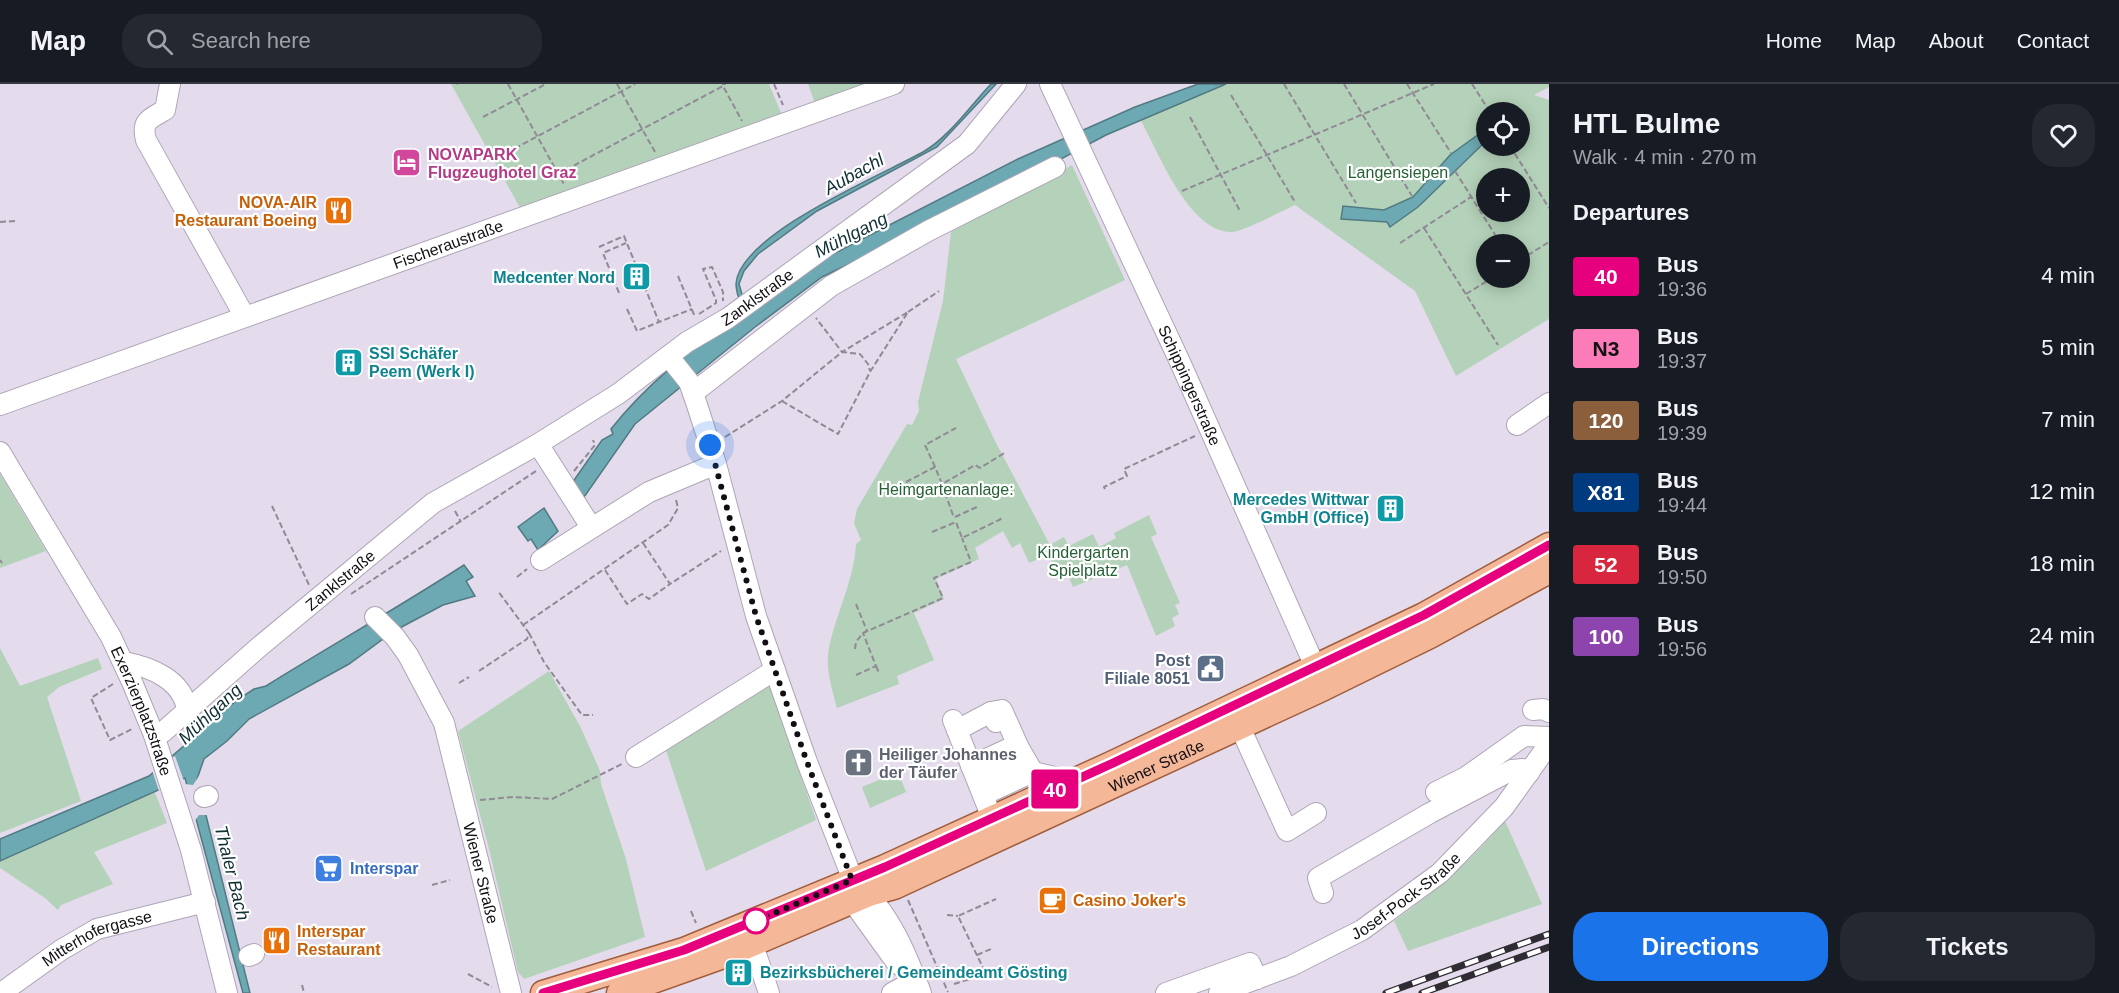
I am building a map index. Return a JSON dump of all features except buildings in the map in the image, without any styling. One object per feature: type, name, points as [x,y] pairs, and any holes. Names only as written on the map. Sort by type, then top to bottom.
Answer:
[{"type":"main road","name":"Wiener Straße","points":[[543,993],[684,950],[858,892],[894,887],[1240,728],[1424,615],[1549,545]]},
{"type":"main road","name":"Wiener Straße","points":[[619,993],[753,945],[858,892],[992,818],[1072,781],[1320,677],[1430,636],[1549,571]]},
{"type":"street","points":[[170,84],[165,110],[146,120],[143,127],[146,140],[245,317]]},
{"type":"street","name":"Fischeraustraße","points":[[0,405],[894,84]]},
{"type":"street","name":"Schippingerstraße","points":[[1050,84],[1071,131],[1072,158],[1180,362],[1320,677]]},
{"type":"street","name":"Zanklstraße","points":[[147,730],[164,732],[259,647],[433,503],[538,444],[671,360],[687,342],[729,318],[967,144],[1010,92]]},
{"type":"street","name":"Zanklstraße","points":[[691,387],[831,286],[928,231],[1072,158]]},
{"type":"street","points":[[671,360],[691,387],[716,464],[754,607],[807,762],[858,892],[911,963],[916,982],[892,993]]},
{"type":"street","points":[[1517,425],[1549,403]]},
{"type":"street","points":[[538,444],[591,527]]},
{"type":"street","name":"Exerzierplatzstraße","points":[[0,453],[5,472],[124,662],[147,730],[164,762],[171,786],[195,803],[205,902],[227,993]]},
{"type":"street","points":[[541,560],[649,492],[716,464]]},
{"type":"street","name":"Wiener Straße","points":[[375,617],[395,637],[444,723],[465,809],[503,991]]},
{"type":"street","points":[[124,662],[141,665],[177,685],[183,692],[187,710]]},
{"type":"street","points":[[643,757],[776,670]]},
{"type":"street","points":[[992,818],[955,725],[994,717],[1002,710],[1012,746],[1033,772]]},
{"type":"street","points":[[1240,728],[1287,831],[1317,813]]},
{"type":"street","points":[[1436,792],[1466,777],[1524,736],[1549,737]]},
{"type":"street","name":"Josef-Pock-Straße","points":[[1219,993],[1291,966],[1362,930],[1440,873],[1504,807],[1549,744]]},
{"type":"street","points":[[977,781],[1012,746]]},
{"type":"street","points":[[1323,893],[1318,878],[1430,813],[1512,770],[1523,769],[1529,773]]},
{"type":"street","points":[[977,781],[1033,772],[1072,781]]},
{"type":"street","name":"Mitterhofergasse","points":[[0,993],[61,950],[97,929],[205,902]]},
{"type":"street","points":[[753,945],[769,993]]},
{"type":"street","points":[[1166,993],[1250,963],[1257,979]]},
{"type":"path","points":[[508,84],[568,192]]},
{"type":"path","points":[[483,117],[546,84]]},
{"type":"path","points":[[617,84],[656,154]]},
{"type":"path","points":[[499,157],[635,84]]},
{"type":"path","points":[[774,84],[790,122]]},
{"type":"path","points":[[1284,84],[1356,202]]},
{"type":"path","points":[[1344,84],[1412,196]]},
{"type":"path","points":[[1407,84],[1451,153]]},
{"type":"path","points":[[1182,190],[1434,84]]},
{"type":"path","points":[[1472,84],[1484,102]]},
{"type":"path","points":[[558,174],[724,85],[743,123]]},
{"type":"path","points":[[1231,95],[1295,202]]},
{"type":"path","points":[[1190,117],[1240,211]]},
{"type":"path","points":[[1516,156],[1549,208]]},
{"type":"path","points":[[1455,171],[1495,234]]},
{"type":"path","points":[[1400,243],[1472,197]]},
{"type":"path","points":[[0,222],[15,220]]},
{"type":"path","points":[[1424,228],[1498,345]]},
{"type":"path","points":[[599,247],[624,236],[659,322]]},
{"type":"path","points":[[1530,254],[1549,242]]},
{"type":"path","points":[[619,293],[603,253],[626,243]]},
{"type":"path","points":[[678,276],[695,317],[716,303],[703,267],[712,267],[723,292],[723,304],[729,318]]},
{"type":"path","points":[[1466,294],[1476,288]]},
{"type":"path","points":[[710,445],[782,401],[842,352],[939,291]]},
{"type":"path","points":[[806,303],[842,352],[860,354],[868,364],[870,372]]},
{"type":"path","points":[[627,309],[637,331],[692,309]]},
{"type":"path","points":[[782,401],[838,434],[870,372],[908,312]]},
{"type":"path","points":[[855,649],[856,642],[865,632],[943,598],[934,578],[971,562],[925,445],[956,428]]},
{"type":"path","points":[[1105,489],[1104,487],[1127,476],[1124,469],[1198,435]]},
{"type":"path","name":"Zanklstraße","points":[[350,595],[559,475],[579,469],[595,445],[592,440]]},
{"type":"path","points":[[942,484],[975,465],[980,468],[1006,452]]},
{"type":"path","points":[[906,482],[935,467]]},
{"type":"path","points":[[523,625],[668,525],[678,508],[670,483]]},
{"type":"path","points":[[946,497],[970,485]]},
{"type":"path","points":[[272,506],[316,599]]},
{"type":"path","points":[[954,518],[979,506]]},
{"type":"path","points":[[962,538],[1004,518]]},
{"type":"path","points":[[932,532],[956,522]]},
{"type":"path","points":[[643,543],[670,584]]},
{"type":"path","points":[[604,569],[627,604],[642,594],[649,599],[724,549]]},
{"type":"path","points":[[498,591],[529,633],[544,662],[582,715],[593,715]]},
{"type":"path","points":[[856,604],[879,673]]},
{"type":"path","points":[[479,671],[527,639],[529,633]]},
{"type":"path","points":[[856,675],[876,666]]},
{"type":"path","points":[[459,683],[469,677]]},
{"type":"path","points":[[114,684],[91,698],[111,740],[147,730]]},
{"type":"path","points":[[465,809],[481,800],[496,797],[552,799],[643,757]]},
{"type":"path","points":[[432,885],[450,880]]},
{"type":"path","points":[[947,915],[958,916],[996,899]]},
{"type":"path","points":[[908,901],[948,992]]},
{"type":"path","points":[[691,911],[696,923]]},
{"type":"path","points":[[954,984],[986,974],[958,916]]},
{"type":"path","points":[[977,955],[991,950]]},
{"type":"path","points":[[468,974],[503,991]]},
{"type":"path","points":[[302,985],[304,993]]},
{"type":"green space","points":[[451,84],[769,84],[784,120],[523,213]]},
{"type":"green space","points":[[808,84],[879,84],[816,106]]},
{"type":"green space","name":"Langensiepen","points":[[1226,84],[1549,84],[1549,87],[1534,95],[1549,100],[1549,319],[1456,376],[1415,291],[1295,205],[1238,231],[1216,229],[1202,219],[1189,205],[1166,169],[1140,119]]},
{"type":"green space","points":[[1072,165],[1125,280],[956,359],[995,441],[1050,545],[1064,537],[1069,546],[1093,534],[1099,547],[1116,538],[1114,533],[1149,515],[1157,534],[1151,537],[1180,603],[1175,605],[1179,614],[1172,618],[1175,626],[1156,636],[1127,565],[1073,587],[1066,571],[1059,574],[1048,555],[1029,563],[1020,543],[1012,548],[1003,531],[975,548],[979,559],[936,579],[944,599],[914,613],[934,660],[897,676],[899,684],[837,708],[828,656],[832,635],[852,571],[856,544],[861,540],[854,523],[857,509],[907,424],[912,425],[919,411],[918,402],[943,301],[951,232]]},
{"type":"green space","points":[[0,474],[46,551],[0,568]]},
{"type":"green space","points":[[0,648],[20,686],[98,658],[102,669],[59,687],[47,697],[81,801],[0,833]]},
{"type":"green space","points":[[549,671],[581,728],[600,771],[601,784],[626,859],[645,937],[524,979],[518,972],[458,731]]},
{"type":"green space","points":[[768,679],[816,820],[706,871],[665,747]]},
{"type":"green space","points":[[898,772],[906,792],[870,808],[862,787]]},
{"type":"green space","points":[[154,790],[167,823],[94,852],[113,884],[61,905],[58,910],[45,898],[0,868],[0,861]]},
{"type":"green space","points":[[1505,821],[1542,904],[1408,951],[1394,921],[1453,874]]},
{"type":"water","name":"Mühlgang","points":[[991,84],[996,84],[937,147],[817,211],[758,254],[744,271],[739,284],[746,308],[833,254],[1018,159],[1135,107],[1198,84],[1226,84],[1106,135],[1001,191],[822,277],[755,327],[635,424],[575,510],[570,486],[602,440],[613,434],[611,429],[625,412],[673,366],[743,310],[736,284],[743,265],[761,245],[786,226],[847,190],[933,146]]},
{"type":"water","points":[[1476,136],[1476,151],[1418,207],[1390,227],[1387,222],[1341,219],[1343,206],[1384,210],[1413,197],[1450,155]]},
{"type":"water","points":[[544,508],[558,531],[538,550],[531,539],[528,541],[518,527]]},
{"type":"water","points":[[464,565],[473,577],[466,581],[475,596],[443,605],[394,631],[349,664],[249,719],[227,741],[204,759],[197,779],[250,993],[243,993],[185,778],[0,861],[0,839],[149,776],[237,700],[254,689],[266,686]]},
{"type":"pier","points":[[175,756],[185,784],[193,785],[199,776],[211,818],[207,815],[199,815],[194,822],[183,781],[159,791],[152,770]]},
{"type":"railway","points":[[1386,993],[1549,934]]},
{"type":"railway","points":[[1422,993],[1549,947]]},
{"type":"bus line","name":"40","points":[[543,993],[684,950],[885,867],[1111,764],[1424,615],[1549,545]]},
{"type":"place","name":"NOVAPARK Flugzeughotel Graz","points":[[407,163]]},
{"type":"place","name":"NOVA-AIR Restaurant Boeing","points":[[338,211]]},
{"type":"place","name":"Medcenter Nord","points":[[636,277]]},
{"type":"place","name":"SSI Schäfer Peem (Werk I)","points":[[348,362]]},
{"type":"place","name":"Mercedes Wittwar GmbH (Office)","points":[[1390,508]]},
{"type":"place","name":"Post Filiale 8051","points":[[1211,669]]},
{"type":"place","name":"Heiliger Johannes der Täufer","points":[[858,763]]},
{"type":"place","name":"Interspar","points":[[329,868]]},
{"type":"place","name":"Casino Joker's","points":[[1052,900]]},
{"type":"place","name":"Interspar Restaurant","points":[[276,940]]},
{"type":"place","name":"Bezirksbücherei / Gemeindeamt Gösting","points":[[739,972]]},
{"type":"route","points":[[710,445],[756,616],[807,762],[852,880],[756,921]]},
{"type":"water label","name":"Aubachl","points":[[854,174]]},
{"type":"water label","name":"Thaler Bach","points":[[232,873]]},
{"type":"park label","name":"Heimgartenanlage:","points":[[946,489]]},
{"type":"park label","name":"Kindergarten Spielplatz","points":[[1083,561]]}]
